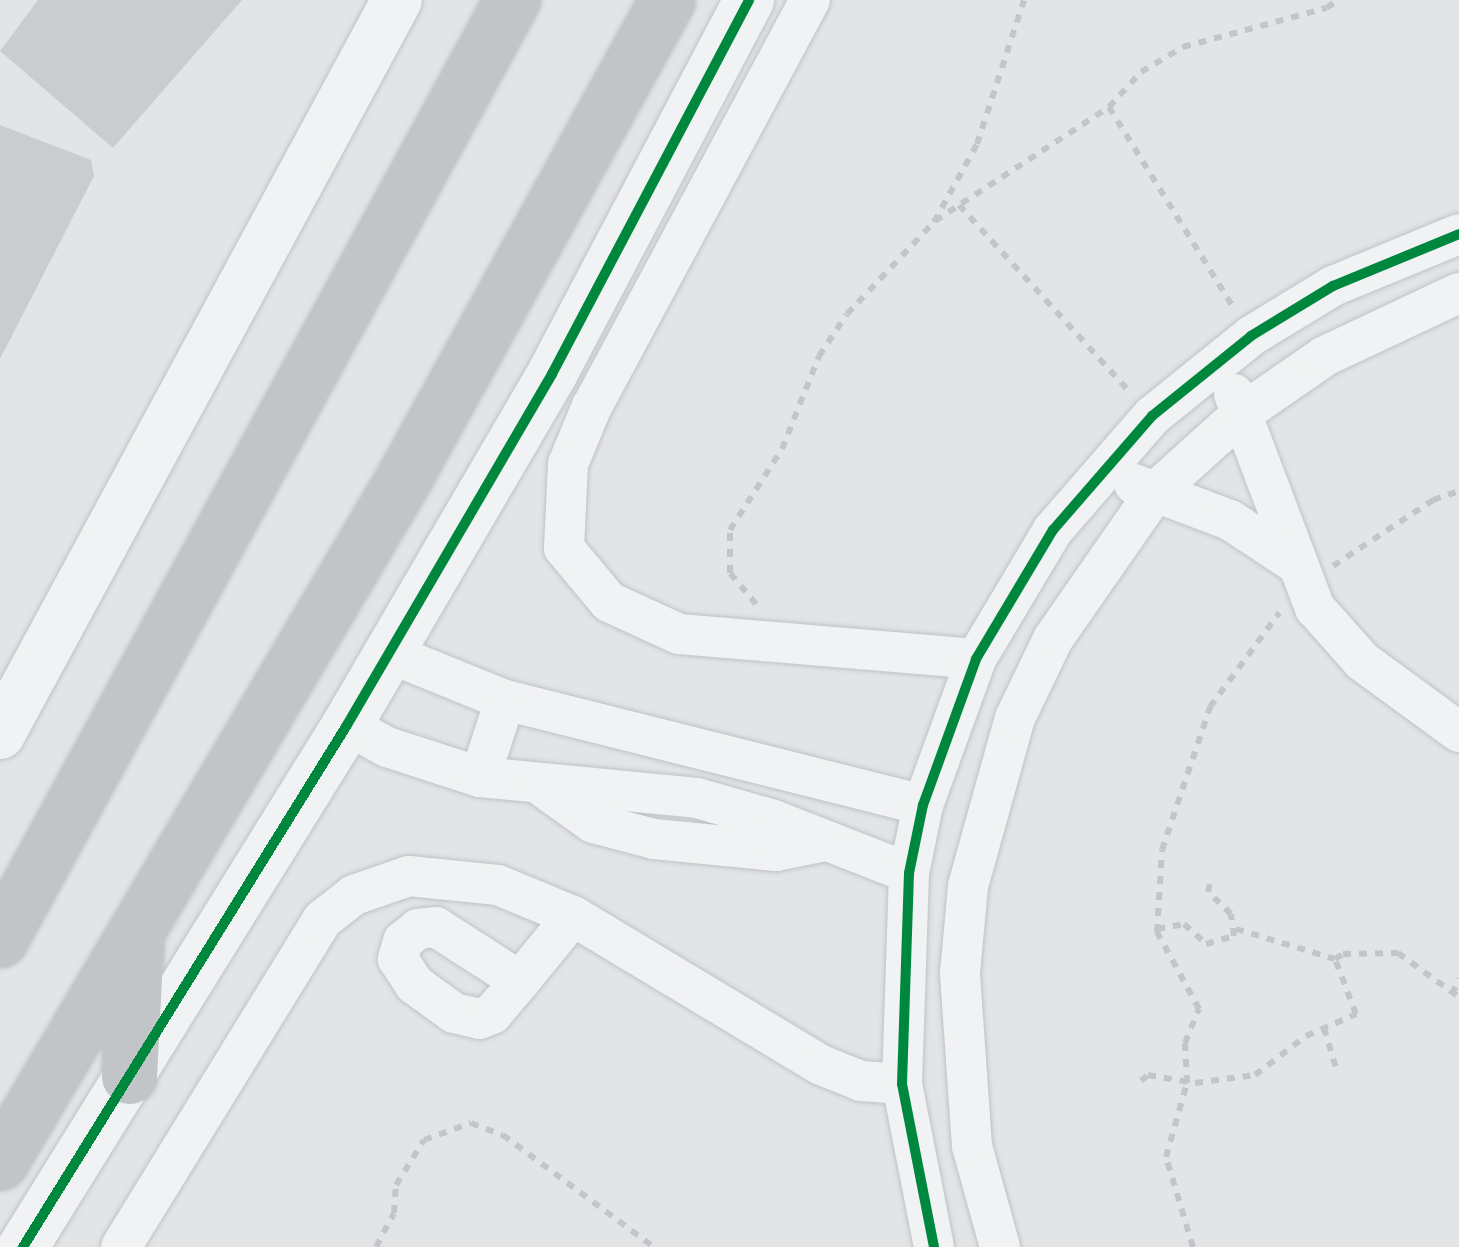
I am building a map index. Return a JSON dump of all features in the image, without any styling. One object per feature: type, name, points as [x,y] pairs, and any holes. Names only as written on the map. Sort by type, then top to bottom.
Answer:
[{"type":"main road","points":[[0,940],[512,0]]},
{"type":"main road","points":[[0,1162],[405,476],[667,0]]},
{"type":"main road","points":[[130,1076],[136,934]]},
{"type":"street","points":[[0,734],[397,0]]},
{"type":"street","points":[[23,1247],[347,725],[552,374],[749,0]]},
{"type":"street","points":[[810,0],[592,406],[568,464],[562,503],[564,548],[609,602],[678,634],[804,640],[976,659]]},
{"type":"street","points":[[934,1247],[902,1084],[909,873],[923,805],[976,659],[1053,530],[1100,471],[1152,416],[1217,360],[1333,286],[1459,234]]},
{"type":"street","points":[[1000,1247],[972,1146],[961,1060],[960,972],[968,886],[1015,718],[1053,640],[1156,492],[1244,412],[1325,356],[1459,294]]},
{"type":"street","points":[[1217,360],[1244,412],[1300,574],[1362,661],[1459,732]]},
{"type":"street","points":[[1100,471],[1230,520],[1300,574]]},
{"type":"street","points":[[389,653],[505,700],[923,805]]},
{"type":"street","points":[[480,777],[505,700]]},
{"type":"street","points":[[347,725],[387,747],[480,777],[540,785],[593,823],[654,839],[731,850],[821,842],[909,873]]},
{"type":"street","points":[[120,1247],[282,979],[322,920],[354,895],[408,876],[498,885],[573,916],[820,1065],[861,1081],[902,1084]]},
{"type":"street","points":[[520,981],[573,916]]},
{"type":"path","points":[[934,222],[977,144],[1024,0]]},
{"type":"path","points":[[804,640],[736,582],[726,554],[730,530],[782,449],[818,356],[871,286],[934,222],[1108,107],[1141,72],[1183,48],[1327,8],[1337,0]]},
{"type":"path","points":[[1108,107],[1251,336]]},
{"type":"path","points":[[958,206],[1152,416]]},
{"type":"path","points":[[1193,1247],[1166,1157],[1187,1083],[1185,1042],[1199,1009],[1157,929],[1162,850],[1182,776],[1210,708],[1300,574],[1433,500],[1459,491]]},
{"type":"path","points":[[1157,929],[1184,924],[1196,939],[1215,945],[1229,941],[1236,929],[1231,914],[1208,892],[1211,879]]},
{"type":"path","points":[[1236,929],[1336,959],[1362,950],[1398,954],[1456,996],[1459,978]]},
{"type":"path","points":[[1141,1081],[1148,1075],[1187,1083],[1255,1075],[1324,1028],[1356,1014],[1336,959]]},
{"type":"path","points":[[1324,1028],[1337,1071]]},
{"type":"path","points":[[376,1247],[394,1213],[396,1185],[424,1140],[454,1124],[472,1123],[503,1135],[654,1247]]},
{"type":"building","points":[[38,0],[242,0],[113,148],[0,51]]},
{"type":"building","points":[[0,125],[91,160],[94,176],[0,359]]},
{"type":"cycle path","points":[[23,1247],[347,725],[552,374],[749,0]]},
{"type":"cycle path","points":[[934,1247],[902,1084],[909,873],[923,805],[976,659],[1053,530],[1152,416],[1251,336],[1333,286],[1459,234]]}]
